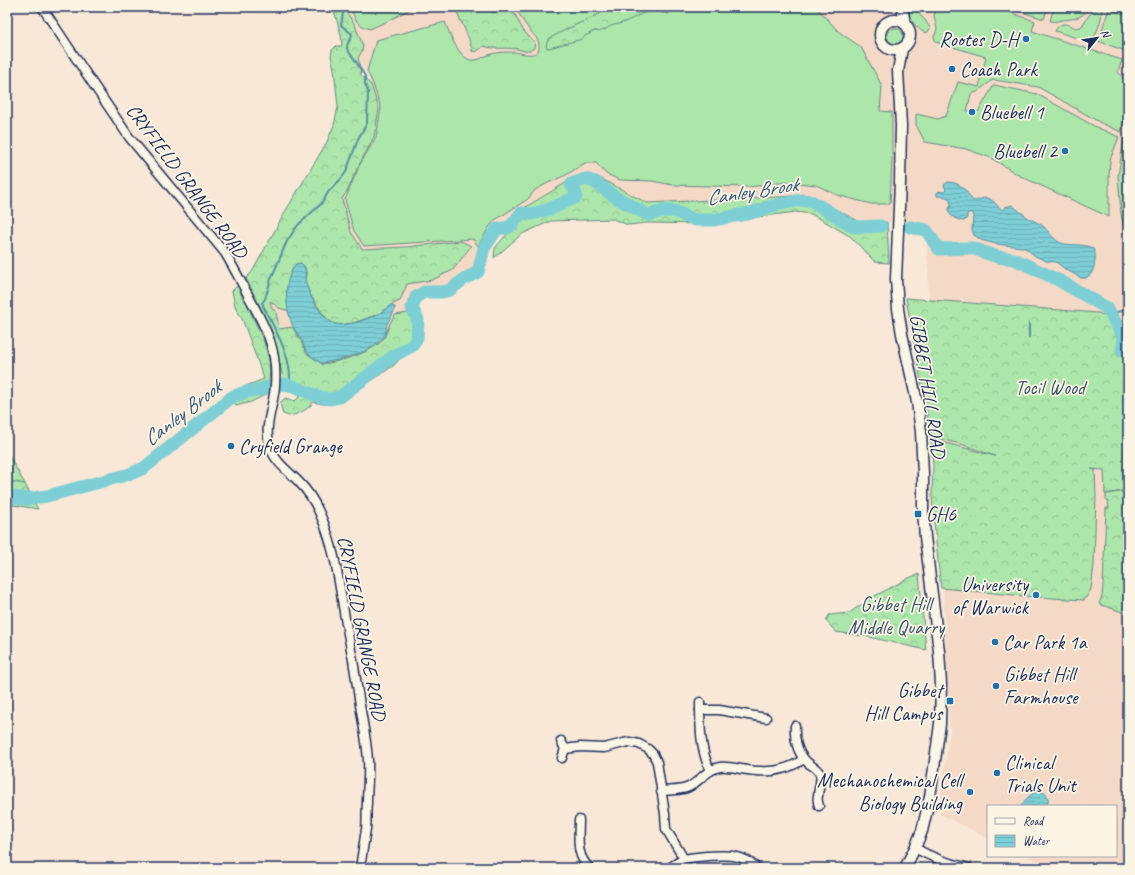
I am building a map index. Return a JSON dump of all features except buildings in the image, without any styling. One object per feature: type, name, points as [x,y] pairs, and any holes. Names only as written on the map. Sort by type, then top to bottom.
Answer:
[{"type":"street","name":"CRYFIELD GRANGE ROAD","points":[[42,7],[129,137],[229,260],[268,336],[275,358],[276,377],[275,393],[268,425],[269,444],[272,454],[279,464],[300,483],[310,495],[324,522],[336,566],[353,659],[368,759],[366,828],[360,868]]},
{"type":"street","points":[[889,21],[898,20],[905,24],[910,31],[908,43],[902,49],[889,49],[880,38],[882,27],[889,21],[897,7]]},
{"type":"street","points":[[902,7],[905,24]]},
{"type":"street","name":"GIBBET HILL ROAD","points":[[889,49],[898,71]]},
{"type":"street","name":"GIBBET HILL ROAD","points":[[902,49],[898,71],[901,125],[896,279],[898,309],[902,334],[917,402],[921,432],[925,537],[939,651],[941,684],[940,724],[930,797],[915,848],[905,868]]},
{"type":"street","points":[[710,770],[704,754],[700,727],[700,706],[766,718]]},
{"type":"street","points":[[795,726],[795,737],[800,753],[808,763],[816,768],[820,775],[821,780],[818,797],[819,806]]},
{"type":"street","points":[[561,741],[566,749]]},
{"type":"street","points":[[566,749],[580,747],[604,748],[624,742],[639,744],[648,750],[658,762],[666,829],[684,859]]},
{"type":"street","points":[[562,758],[566,749]]},
{"type":"street","points":[[661,791],[689,787],[710,770],[724,767],[757,772],[768,772],[792,766],[804,759]]},
{"type":"street","points":[[579,820],[580,854],[590,868]]},
{"type":"street","points":[[915,848],[946,862],[969,868]]},
{"type":"street","points":[[669,868],[684,859],[693,857],[729,855],[744,858],[757,868]]},
{"type":"shaded area","name":"University of Warwick","points":[[344,7],[1128,7],[1128,868],[1049,868],[1029,857],[1117,857],[1117,805],[987,805],[987,838],[940,814],[940,800],[950,732],[926,230],[912,222],[860,222],[809,195],[647,203],[598,177],[584,175],[567,182],[519,211],[509,222],[496,228],[482,247],[474,268],[463,277],[449,286],[424,289],[414,295],[409,308],[414,321],[412,338],[338,392],[291,347],[280,328],[272,309],[271,292],[372,102],[368,75],[356,56]]},
{"type":"green space","points":[[333,7],[346,7],[347,13],[355,25],[363,46],[358,58],[361,75],[371,85],[379,109],[374,137],[348,190],[342,199],[351,232],[362,249],[406,247],[461,241],[471,246],[453,270],[432,280],[407,284],[400,301],[391,305],[379,314],[353,323],[338,325],[330,322],[323,314],[311,296],[305,282],[305,267],[301,263],[296,264],[290,275],[287,287],[289,311],[279,308],[270,301],[272,309],[276,311],[279,329],[292,327],[300,339],[306,353],[322,364],[346,359],[372,348],[384,338],[395,315],[408,313],[414,321],[412,337],[408,342],[406,353],[393,366],[351,395],[334,404],[313,402],[303,411],[289,416],[283,414],[280,403],[285,398],[295,401],[299,397],[293,389],[283,389],[284,382],[273,334],[246,278],[252,272],[285,212],[326,144],[334,125],[338,107],[334,69],[331,56],[332,50],[336,46],[342,46],[341,35]]},
{"type":"green space","points":[[351,7],[414,7],[370,29],[359,24],[353,15]]},
{"type":"green space","points":[[457,7],[511,7],[523,30],[535,43],[534,48],[530,51],[524,51],[512,48],[491,48],[484,46],[476,52],[472,51],[468,37],[459,17]]},
{"type":"green space","points":[[515,7],[816,7],[839,32],[861,47],[882,86],[880,111],[892,112],[890,204],[871,204],[837,195],[816,185],[788,182],[748,187],[673,185],[652,181],[620,180],[606,174],[596,163],[585,163],[566,175],[535,190],[528,199],[495,220],[478,246],[473,239],[364,246],[354,231],[345,200],[359,166],[376,137],[381,108],[367,71],[376,40],[445,22],[456,46],[465,57],[470,60],[476,60],[500,52],[525,54],[536,53],[539,46],[538,41]]},
{"type":"green space","points":[[614,7],[671,7],[672,9],[669,14],[647,12],[602,31],[595,31],[582,39],[549,48],[546,47],[550,38]]},
{"type":"green space","points":[[908,7],[922,7],[919,12],[930,28],[928,32],[925,33],[915,25],[911,19]]},
{"type":"green space","points":[[937,7],[993,7],[1035,21],[1032,31],[1122,60],[1118,72],[1126,85],[1128,100],[1121,132],[1101,123],[1038,87],[994,80],[977,92],[971,94],[967,111],[978,112],[994,85],[1037,94],[1094,126],[1119,137],[1110,160],[1109,217],[1020,176],[991,158],[966,149],[925,142],[916,125],[916,114],[938,119],[946,116],[958,82],[979,87],[986,57],[936,42],[934,37],[937,29],[934,16]]},
{"type":"green space","points":[[1006,7],[1048,7],[1044,19]]},
{"type":"green space","points":[[1054,7],[1091,7],[1084,14],[1078,17],[1050,21]]},
{"type":"green space","points":[[1101,7],[1102,15],[1095,35],[1091,41],[1055,31],[1062,24],[1070,25],[1075,28],[1081,27],[1090,14]]},
{"type":"green space","points":[[1125,7],[1128,7],[1128,52],[1098,41],[1109,9],[1123,14]]},
{"type":"green space","points":[[895,28],[901,30],[903,36],[901,42],[895,44],[889,42],[887,36],[889,30]]},
{"type":"green space","points":[[1124,138],[1128,140],[1128,233],[1124,229],[1121,214],[1118,176]]},
{"type":"green space","points":[[584,175],[598,177],[647,203],[809,195],[860,222],[887,222],[889,263],[875,262],[851,237],[811,214],[796,212],[704,224],[647,223],[628,225],[613,219],[551,221],[522,234],[494,258],[495,248],[520,222],[519,211],[567,182]]},
{"type":"green space","points":[[238,285],[243,299],[247,304],[264,342],[269,359],[270,372],[267,394],[251,402],[236,406],[232,397],[238,389],[264,379],[243,321],[235,306],[232,291]]},
{"type":"green space","name":"Tocil Wood","points":[[906,298],[1098,313],[1123,321],[1128,325],[1128,490],[1105,494],[1104,470],[1091,469],[1095,470],[1096,496],[1094,566],[1091,589],[1084,600],[941,588],[932,496],[933,466],[931,439],[995,456],[961,444],[931,437]]},
{"type":"green space","points":[[7,452],[25,484],[7,481]]},
{"type":"green space","points":[[7,481],[25,484],[38,509],[7,504]]},
{"type":"green space","points":[[1128,491],[1128,614],[1099,604],[1103,586],[1106,508],[1109,508],[1106,500],[1106,494]]},
{"type":"green space","name":"Gibbet Hill Middle Quarry","points":[[919,574],[926,650],[869,637],[836,632],[826,621],[829,615],[849,613],[871,598]]},
{"type":"water","points":[[948,182],[960,186],[973,201],[986,198],[993,201],[1003,210],[1005,207],[1012,205],[1030,219],[1043,226],[1058,242],[1088,246],[1092,248],[1095,252],[1095,259],[1091,274],[1086,278],[1081,278],[1056,262],[1046,261],[1035,256],[1027,249],[1022,247],[996,244],[981,240],[974,235],[972,230],[973,216],[971,212],[967,214],[967,218],[964,221],[959,220],[949,213],[949,208],[951,206],[949,198],[937,196],[939,191],[944,192],[946,190],[944,185]]},
{"type":"water","points":[[301,263],[305,268],[305,280],[313,301],[331,322],[340,325],[351,323],[374,316],[391,305],[395,307],[387,324],[385,335],[379,342],[356,355],[328,362],[321,363],[308,353],[293,326],[288,309],[286,293],[292,271],[296,264]]},
{"type":"water","points":[[1041,791],[1045,794],[1048,797],[1047,805],[1022,805],[1025,800]]},
{"type":"waterway","points":[[285,384],[290,381],[288,360],[262,303],[265,299],[271,279],[287,241],[298,225],[321,204],[329,191],[346,172],[358,139],[367,123],[368,92],[365,84],[365,76],[347,49],[347,45],[352,34],[341,25],[343,13],[342,7]]},
{"type":"waterway","name":"Canley Brook","points":[[7,496],[27,499],[47,496],[130,474],[144,468],[232,397],[242,393],[285,384],[320,397],[330,399],[340,397],[395,355],[412,346],[417,338],[418,320],[412,308],[416,297],[424,292],[442,292],[450,290],[464,279],[478,272],[484,248],[497,229],[510,227],[521,213],[532,214],[550,209],[576,197],[575,191],[571,184],[585,179],[595,182],[615,197],[648,215],[663,211],[674,211],[695,220],[713,220],[751,213],[772,206],[801,200],[813,202],[854,227],[881,226]]},
{"type":"waterway","name":"Canley Brook","points":[[910,227],[926,230],[939,249],[972,248],[998,257],[1014,259],[1060,281],[1107,308],[1124,338],[1122,351],[1128,351]]},
{"type":"waterway","points":[[1110,313],[1128,310]]},
{"type":"waterway","points":[[1029,322],[1029,337]]},
{"type":"place","name":"Rootes D-H","points":[[1026,39]]},
{"type":"place","name":"Coach Park","points":[[952,69]]},
{"type":"place","name":"Bluebell 1","points":[[972,112]]},
{"type":"place","name":"Bluebell 2","points":[[1065,151]]},
{"type":"place","name":"Cryfield Grange","points":[[231,446]]},
{"type":"place","name":"GH6","points":[[918,514]]},
{"type":"place","name":"University of Warwick","points":[[1036,595]]},
{"type":"place","name":"Car Park 1a","points":[[995,642]]},
{"type":"place","name":"Gibbet Hill Farmhouse","points":[[996,686]]},
{"type":"place","name":"Gibbet Hill Campus","points":[[950,701]]},
{"type":"place","name":"Clinical Trials Unit","points":[[997,773]]},
{"type":"place","name":"Mechanochemical Cell Biology Building","points":[[970,792]]}]
